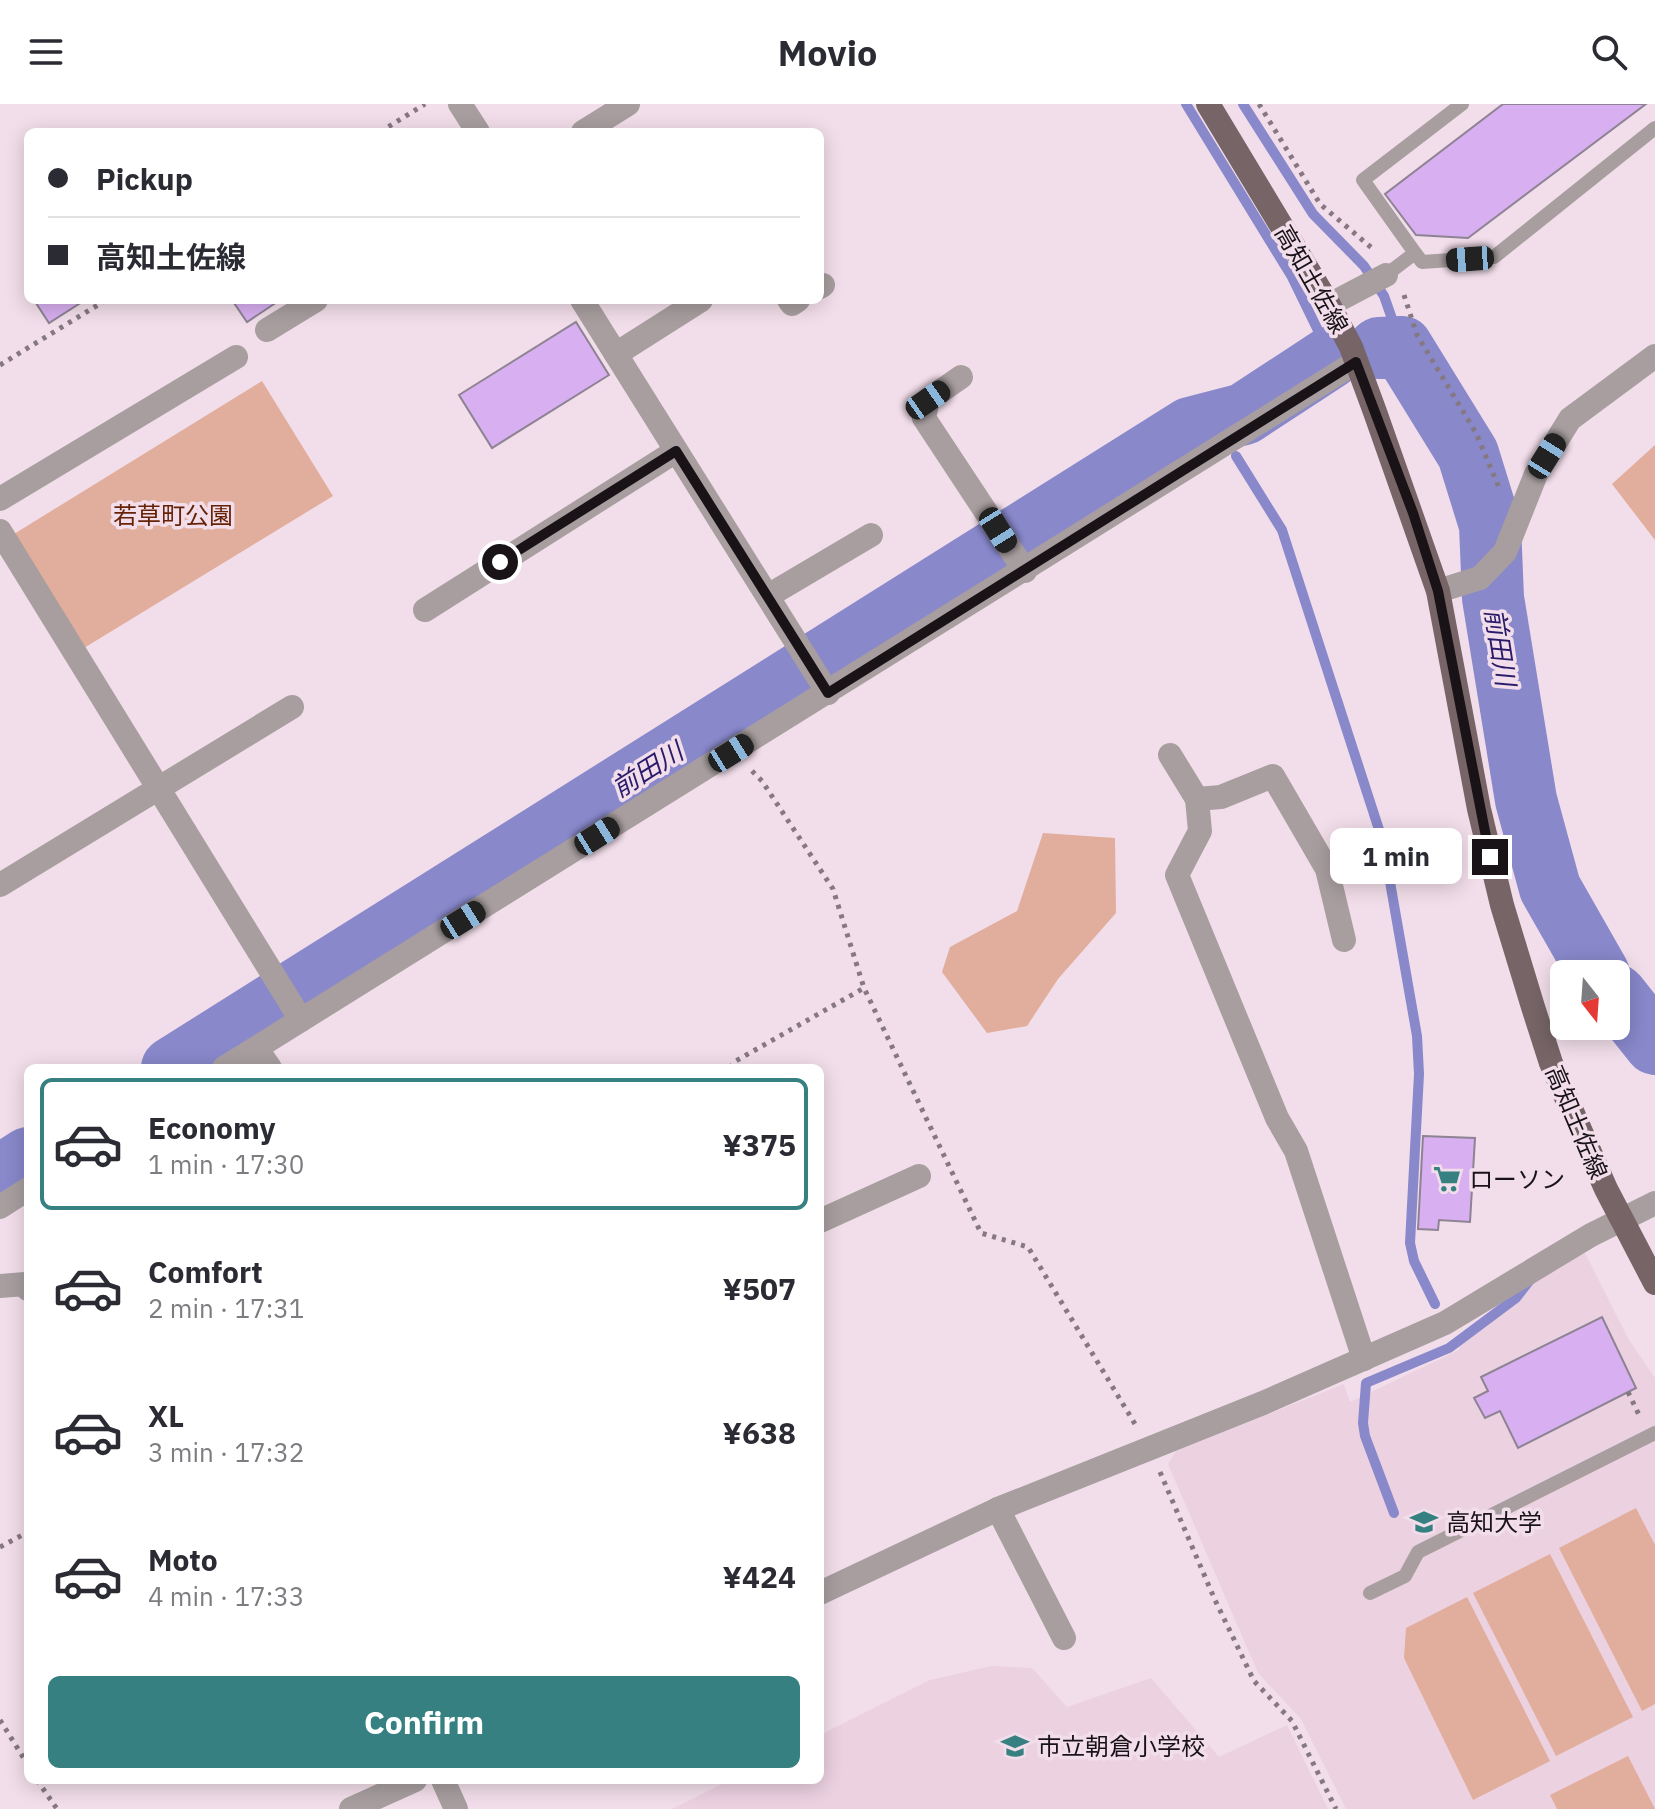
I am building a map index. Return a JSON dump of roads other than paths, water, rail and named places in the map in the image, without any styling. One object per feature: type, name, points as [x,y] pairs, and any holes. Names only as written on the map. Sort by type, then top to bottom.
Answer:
[{"type":"main road","name":"高知土佐線","points":[[1208,104],[1329,305],[1356,362],[1413,513],[1438,591],[1479,809],[1502,905],[1551,1063],[1621,1218],[1655,1283]]},
{"type":"street","points":[[460,104],[475,128]]},
{"type":"street","points":[[589,128],[628,104]]},
{"type":"street","points":[[1329,305],[1391,271]]},
{"type":"street","points":[[267,330],[309,304]]},
{"type":"street","points":[[585,304],[824,685]]},
{"type":"street","points":[[616,354],[695,304]]},
{"type":"street","points":[[1438,591],[1480,578],[1507,545],[1536,474],[1570,419],[1655,356]]},
{"type":"street","points":[[0,499],[236,357]]},
{"type":"street","points":[[240,1064],[263,1058],[297,1014],[731,753],[824,685],[1356,362]]},
{"type":"street","points":[[961,377],[928,400],[924,418],[1021,565]]},
{"type":"street","points":[[425,610],[676,451]]},
{"type":"street","points":[[0,531],[297,1014]]},
{"type":"street","points":[[768,596],[871,535]]},
{"type":"street","points":[[0,885],[292,707]]},
{"type":"street","points":[[1170,755],[1197,799],[1200,831],[1177,875],[1277,1118],[1296,1151],[1364,1359]]},
{"type":"street","points":[[1197,799],[1221,797],[1273,776],[1327,869],[1344,940]]},
{"type":"street","points":[[824,1219],[919,1176]]},
{"type":"street","points":[[0,1207],[24,1192]]},
{"type":"street","points":[[824,1591],[998,1509],[1151,1450],[1445,1323],[1621,1218],[1655,1203]]},
{"type":"street","points":[[0,1286],[24,1284]]},
{"type":"street","points":[[998,1509],[1064,1638]]},
{"type":"street","points":[[351,1809],[406,1784]]},
{"type":"street","points":[[445,1784],[456,1809]]},
{"type":"lane","points":[[1462,104],[1363,180],[1422,262],[1494,257],[1655,128]]},
{"type":"lane","points":[[1391,271],[1415,253]]},
{"type":"lane","points":[[1370,1593],[1405,1576],[1418,1552],[1655,1433]]},
{"type":"waterway","points":[[1186,104],[1292,277],[1331,357]]},
{"type":"waterway","points":[[1243,104],[1313,214],[1364,266],[1384,296],[1402,347]]},
{"type":"waterway","name":"前田川","points":[[1379,348],[1402,347],[1468,454],[1490,525],[1493,598],[1526,800],[1550,888],[1591,960]]},
{"type":"waterway","name":"前田川","points":[[178,1064],[1190,428],[1244,414],[1331,357]]},
{"type":"waterway","points":[[1236,456],[1282,530],[1383,842],[1417,1036],[1419,1074],[1410,1243],[1414,1261],[1435,1304]]},
{"type":"waterway","name":"前田川","points":[[1630,1013],[1655,1044]]},
{"type":"waterway","name":"前田川","points":[[0,1176],[24,1161]]},
{"type":"waterway","points":[[1394,1513],[1365,1436],[1366,1383],[1449,1348],[1516,1298],[1530,1280]]},
{"type":"place","name":"ローソン","points":[[1447,1179]]},
{"type":"place","name":"高知大学","points":[[1424,1522]]},
{"type":"place","name":"市立朝倉小学校","points":[[1015,1746]]},
{"type":"park label","name":"若草町公園","points":[[173,515]]}]
